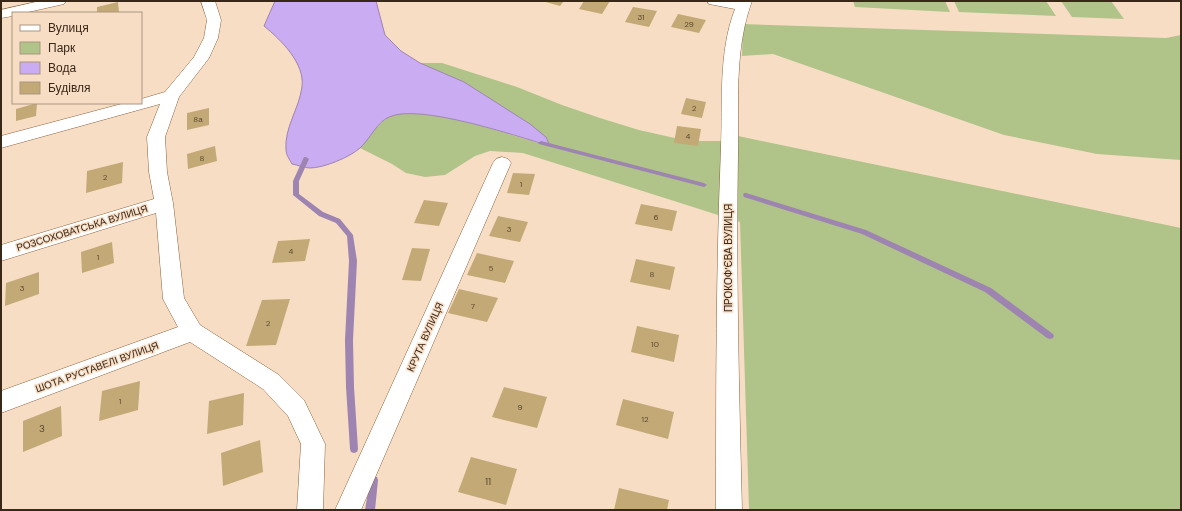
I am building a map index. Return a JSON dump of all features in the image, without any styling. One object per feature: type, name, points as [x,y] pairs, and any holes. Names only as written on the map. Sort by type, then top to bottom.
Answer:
[{"type":"street","points":[[1,14],[59,1]]},
{"type":"street","points":[[208,1],[214,20],[212,38],[201,58],[171,96],[156,137],[158,172],[164,203],[174,299],[192,332],[271,382],[296,408],[313,444],[310,510]]},
{"type":"street","points":[[714,1],[744,4]]},
{"type":"street","name":"ПРОКОФ’ЄВА ВУЛИЦЯ","points":[[729,510],[727,243],[729,150],[734,39],[744,4]]},
{"type":"street","points":[[142,104],[171,96]]},
{"type":"street","points":[[1,142],[141,104]]},
{"type":"street","name":"КРУТА ВУЛИЦЯ","points":[[348,510],[502,163]]},
{"type":"street","name":"РОЗСОХОВАТСЬКА ВУЛИЦЯ","points":[[1,253],[164,203]]},
{"type":"street","name":"ШОТА РУСТАВЕЛІ ВУЛИЦЯ","points":[[1,402],[192,332]]},
{"type":"green space","points":[[853,1],[945,1],[950,12],[855,7]]},
{"type":"green space","points":[[954,1],[1046,1],[1056,16],[959,12]]},
{"type":"green space","points":[[1061,1],[1111,1],[1124,19],[1072,17]]},
{"type":"green space","points":[[743,24],[1166,38],[1181,35],[1181,160],[1097,154],[1004,135],[773,54],[742,56]]},
{"type":"green space","points":[[420,63],[442,63],[517,87],[600,118],[639,130],[688,141],[721,141],[738,136],[1181,228],[1181,510],[749,510],[740,222],[523,153],[490,151],[475,156],[445,175],[425,177],[406,173],[392,164],[360,148],[373,131],[385,119],[403,114],[421,114],[468,122],[549,146],[530,124],[464,82]]},
{"type":"water","points":[[275,1],[376,1],[385,35],[401,51],[420,63],[464,82],[530,124],[546,137],[550,146],[468,122],[422,114],[403,114],[385,119],[360,148],[343,158],[316,168],[308,168],[292,164],[287,154],[286,142],[289,126],[298,103],[302,87],[302,78],[296,61],[278,38],[264,26]]},
{"type":"building","points":[[542,1],[564,1],[560,6]]},
{"type":"building","points":[[584,1],[610,1],[602,14],[579,9]]},
{"type":"building","points":[[118,2],[119,12],[97,12],[97,7]]},
{"type":"building","points":[[633,7],[657,11],[649,27],[625,22]]},
{"type":"building","points":[[678,14],[706,20],[699,33],[671,27]]},
{"type":"building","points":[[686,98],[706,102],[702,118],[681,114]]},
{"type":"building","points":[[37,104],[36,116],[16,121],[16,109]]},
{"type":"building","points":[[209,108],[209,125],[187,130],[187,113]]},
{"type":"building","points":[[677,126],[701,129],[698,146],[674,143]]},
{"type":"building","points":[[215,146],[217,161],[188,169],[187,154]]},
{"type":"building","points":[[123,162],[122,183],[86,193],[87,171]]},
{"type":"building","points":[[513,173],[535,174],[529,195],[507,193]]},
{"type":"building","points":[[424,200],[448,203],[439,226],[414,223]]},
{"type":"building","points":[[641,204],[677,211],[672,231],[635,224]]},
{"type":"building","points":[[498,216],[528,222],[520,242],[489,236]]},
{"type":"building","points":[[310,239],[305,261],[272,263],[278,241]]},
{"type":"building","points":[[112,242],[114,263],[82,273],[81,252]]},
{"type":"building","points":[[412,248],[430,249],[421,281],[402,280]]},
{"type":"building","points":[[477,253],[514,261],[505,283],[467,275]]},
{"type":"building","points":[[636,259],[675,267],[670,290],[630,282]]},
{"type":"building","points":[[39,272],[39,294],[5,306],[6,283]]},
{"type":"building","points":[[459,289],[498,298],[487,322],[448,313]]},
{"type":"building","points":[[290,299],[276,345],[246,346],[262,300]]},
{"type":"building","points":[[637,326],[679,335],[674,362],[631,352]]},
{"type":"building","points":[[140,381],[138,410],[99,421],[102,391]]},
{"type":"building","points":[[504,387],[547,397],[537,428],[492,417]]},
{"type":"building","points":[[244,393],[243,425],[207,434],[209,401]]},
{"type":"building","points":[[623,399],[674,412],[668,439],[616,425]]},
{"type":"building","points":[[61,406],[62,436],[23,452],[23,421]]},
{"type":"building","points":[[260,440],[263,472],[223,486],[221,453]]},
{"type":"building","points":[[471,457],[517,469],[506,505],[458,492]]},
{"type":"building","points":[[619,488],[669,500],[667,510],[614,510]]},
{"type":"waterway","points":[[541,143],[704,185]]},
{"type":"waterway","points":[[306,159],[296,181],[296,195],[321,214],[338,221],[350,235],[353,261],[349,340],[354,449]]},
{"type":"waterway","points":[[746,195],[864,232],[988,290],[1050,336]]},
{"type":"waterway","points":[[370,510],[374,480]]}]
